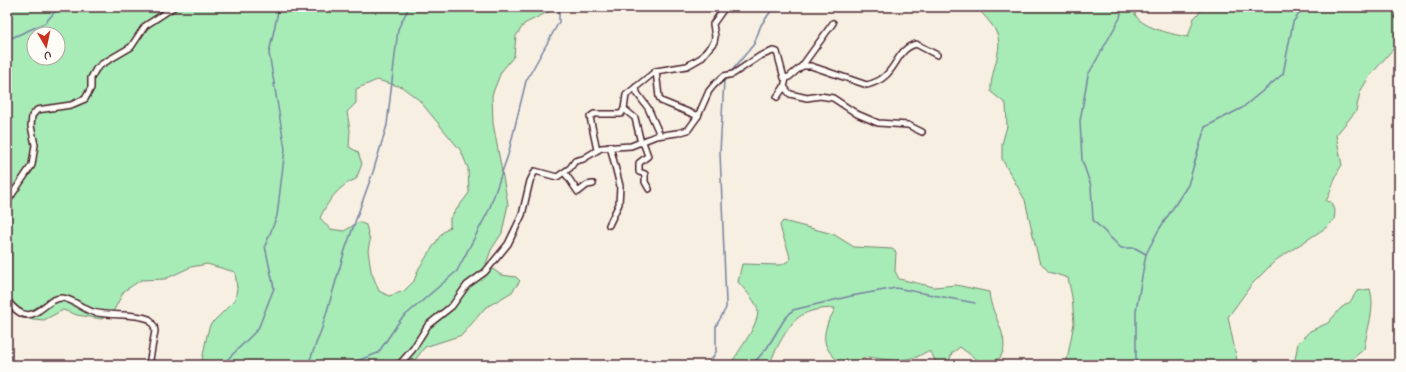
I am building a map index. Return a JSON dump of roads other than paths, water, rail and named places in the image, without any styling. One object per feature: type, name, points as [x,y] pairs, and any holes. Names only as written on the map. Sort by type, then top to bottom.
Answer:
[{"type":"street","points":[[7,202],[32,165],[35,145],[31,126],[32,116],[38,110],[71,105],[85,99],[90,88],[91,78],[96,69],[131,47],[145,26],[174,7]]},
{"type":"street","points":[[597,150],[590,117],[594,114],[621,114],[624,109],[626,95],[656,71],[687,66],[701,58],[714,42],[715,37],[713,24],[725,7]]},
{"type":"street","points":[[777,97],[784,87],[786,79],[802,66],[833,23]]},
{"type":"street","points":[[802,66],[811,66],[867,85],[886,76],[903,52],[910,46],[916,44],[937,55]]},
{"type":"street","points":[[399,365],[413,349],[428,326],[452,306],[467,285],[485,272],[508,244],[522,215],[534,172],[555,177],[564,174],[575,161],[583,159],[597,150],[610,146],[631,146],[660,135],[688,130],[698,116],[709,91],[724,76],[733,74],[760,56],[773,50],[777,52],[783,76],[786,79]]},
{"type":"street","points":[[656,71],[659,97],[661,101],[698,116]]},
{"type":"street","points":[[784,87],[790,94],[807,98],[820,96],[833,98],[857,114],[878,122],[908,125],[922,132]]},
{"type":"street","points":[[636,88],[637,93],[648,108],[660,135]]},
{"type":"street","points":[[624,109],[635,118],[642,143],[648,156],[639,163],[639,172],[645,174],[645,182],[649,189]]},
{"type":"street","points":[[609,225],[619,204],[620,186],[610,146]]},
{"type":"street","points":[[564,174],[578,192],[587,185],[593,184]]},
{"type":"street","points":[[7,300],[17,311],[28,314],[44,309],[56,299],[60,298],[69,300],[94,312],[149,319],[152,322],[155,331],[149,365]]},
{"type":"waterway","points":[[7,40],[45,23],[59,7]]},
{"type":"waterway","points":[[222,365],[258,329],[274,288],[265,246],[277,216],[285,149],[269,53],[279,7]]},
{"type":"waterway","points":[[308,365],[322,328],[345,250],[373,172],[387,125],[398,29],[409,7]]},
{"type":"waterway","points":[[346,365],[378,353],[401,319],[457,271],[489,210],[508,155],[526,81],[559,22],[559,7]]},
{"type":"waterway","points":[[730,73],[754,44],[761,25],[774,7]]},
{"type":"waterway","points":[[1122,7],[1120,18],[1088,75],[1080,121],[1082,160],[1091,186],[1093,220],[1121,248],[1135,248],[1146,254]]},
{"type":"waterway","points":[[1136,365],[1136,311],[1146,254],[1158,231],[1188,185],[1205,127],[1242,108],[1283,74],[1293,22],[1304,7]]},
{"type":"waterway","points":[[708,365],[716,352],[716,326],[726,308],[720,152],[724,80],[726,78]]},
{"type":"waterway","points":[[752,365],[767,348],[784,320],[793,310],[851,296],[896,288],[975,303]]}]
